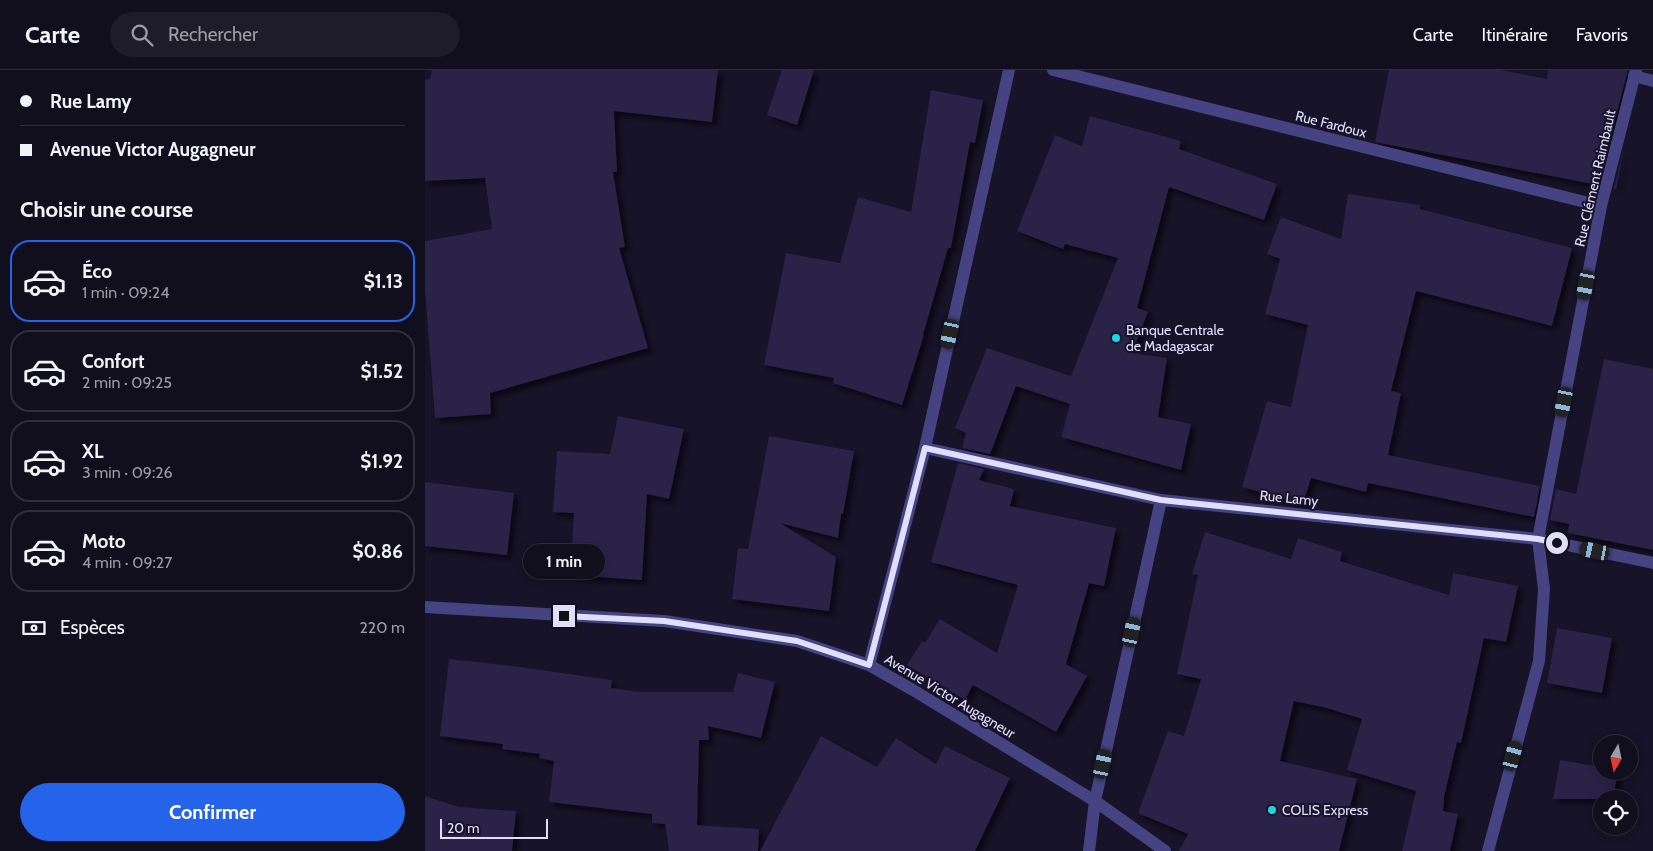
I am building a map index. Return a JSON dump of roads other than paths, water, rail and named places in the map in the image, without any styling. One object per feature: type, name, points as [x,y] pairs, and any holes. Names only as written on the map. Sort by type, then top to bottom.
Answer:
[{"type":"street","points":[[869,665],[925,448],[1009,70]]},
{"type":"street","name":"Rue Fardoux","points":[[1053,70],[1601,206]]},
{"type":"street","points":[[1635,73],[1653,81]]},
{"type":"street","name":"Rue Clément Raimbault","points":[[1488,851],[1539,661],[1543,589],[1538,539],[1601,206],[1635,73]]},
{"type":"street","name":"Rue Lamy","points":[[925,448],[1161,500],[1538,539],[1653,563]]},
{"type":"street","points":[[1089,851],[1095,801],[1161,500]]},
{"type":"street","name":"Avenue Victor Augagneur","points":[[425,607],[664,621],[797,641],[869,665],[913,690],[1095,801],[1165,851]]},
{"type":"place","name":"Banque Centrale de Madagascar","points":[[1116,338]]},
{"type":"place","name":"COLIS Express","points":[[1272,810]]}]
